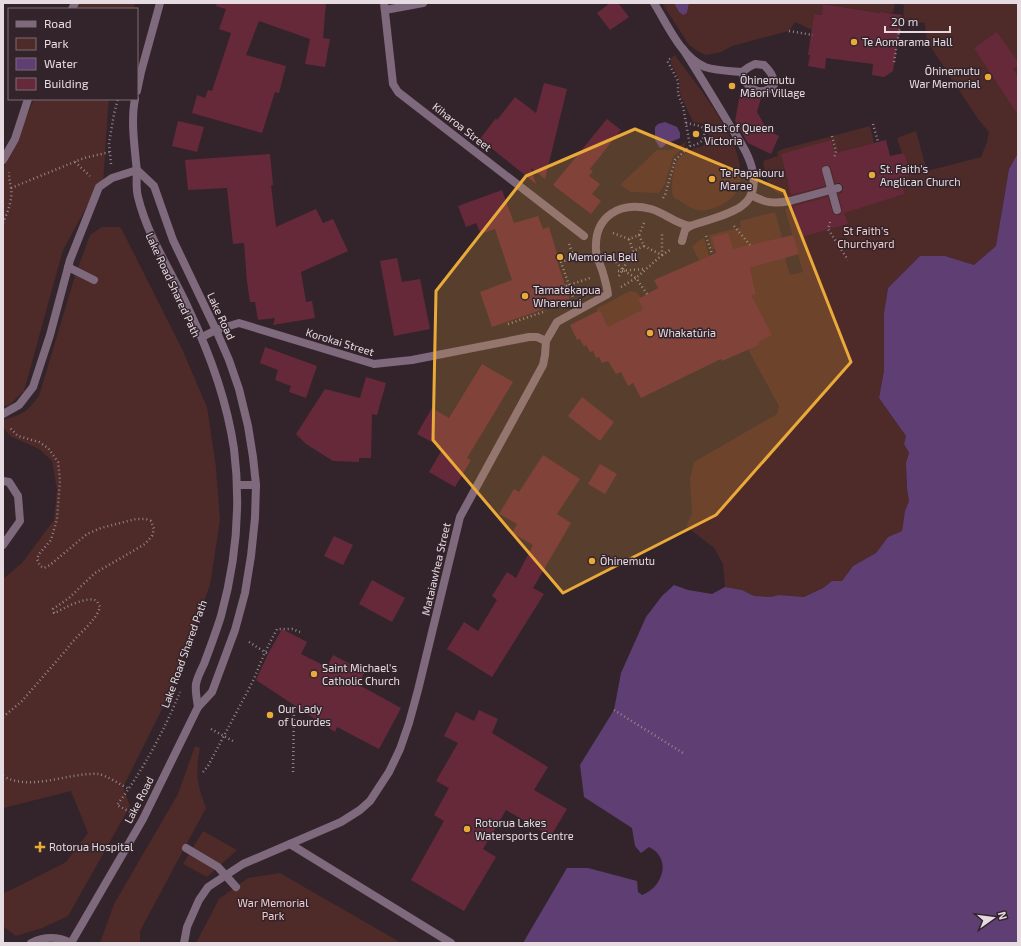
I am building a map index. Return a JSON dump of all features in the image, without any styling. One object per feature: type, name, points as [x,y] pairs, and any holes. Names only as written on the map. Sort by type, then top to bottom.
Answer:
[{"type":"street","points":[[138,86],[160,3]]},
{"type":"street","points":[[384,7],[423,3]]},
{"type":"street","points":[[654,3],[682,49],[706,84],[749,158],[754,180],[751,195],[744,205],[736,210],[690,226],[685,230],[682,242],[677,229],[669,218]]},
{"type":"street","name":"Kiharoa Street","points":[[384,7],[392,84],[398,92],[584,236]]},
{"type":"street","points":[[682,49],[690,57],[705,66],[722,70],[742,72]]},
{"type":"street","points":[[3,160],[15,138],[28,100]]},
{"type":"street","points":[[135,100],[134,146],[138,196],[149,230],[189,308],[202,337],[225,406],[234,448],[237,485],[237,522],[228,586],[218,624],[196,685],[198,707]]},
{"type":"street","points":[[3,414],[19,405],[33,387],[50,336],[68,267],[100,187],[112,178],[137,170]]},
{"type":"street","name":"Lake Road","points":[[71,943],[143,819],[198,707],[212,692],[235,630],[251,556],[255,518],[256,484],[248,426],[239,389],[229,360],[216,330],[172,240],[154,186],[137,170]]},
{"type":"street","points":[[826,170],[835,189],[837,210]]},
{"type":"street","points":[[751,195],[766,202],[777,204],[835,189]]},
{"type":"street","points":[[608,294],[597,255],[596,245],[597,234],[600,226],[615,211],[621,208],[638,207],[653,210],[681,224],[690,226]]},
{"type":"street","points":[[68,267],[94,280]]},
{"type":"street","name":"Mataiawhea Street","points":[[184,943],[187,927],[208,887],[243,864],[341,822],[360,810],[370,801],[392,766],[409,723],[460,516],[543,365],[546,341],[557,322],[608,294]]},
{"type":"street","name":"Korokai Street","points":[[202,337],[216,330],[239,322],[374,364],[412,360],[529,337],[537,337],[546,341]]},
{"type":"street","points":[[3,481],[9,482],[18,496],[20,521],[3,545]]},
{"type":"street","points":[[237,485],[256,484]]},
{"type":"street","points":[[290,844],[451,943]]},
{"type":"street","points":[[186,848],[218,867],[236,888]]},
{"type":"street","points":[[31,943],[40,938],[51,937],[71,943]]},
{"type":"path","points":[[894,62],[900,26]]},
{"type":"path","points":[[789,31],[813,34]]},
{"type":"path","points":[[897,45],[903,46]]},
{"type":"path","points":[[668,60],[678,81],[678,94],[683,106],[690,146]]},
{"type":"path","points":[[112,178],[109,142],[118,100]]},
{"type":"path","points":[[653,210],[665,195],[675,160],[690,146],[698,144],[702,141],[705,135],[704,129],[700,126],[686,123]]},
{"type":"path","points":[[873,124],[878,142]]},
{"type":"path","points":[[826,170],[832,167],[836,151],[832,136]]},
{"type":"path","points":[[11,188],[84,158],[110,152]]},
{"type":"path","points":[[75,162],[93,179]]},
{"type":"path","points":[[837,210],[830,219],[828,230],[848,260]]},
{"type":"path","points":[[732,220],[735,228],[750,245]]},
{"type":"path","points":[[657,228],[662,233],[662,255]]},
{"type":"path","points":[[704,230],[712,254]]},
{"type":"path","points":[[597,234],[609,232],[629,239],[639,235],[644,246],[662,255]]},
{"type":"path","points":[[629,239],[633,250]]},
{"type":"path","points":[[568,241],[574,258],[561,262],[567,286],[572,297]]},
{"type":"path","points":[[596,245],[608,254],[623,270],[636,278],[646,294]]},
{"type":"path","points":[[608,294],[633,250],[644,246]]},
{"type":"path","points":[[636,278],[662,255]]},
{"type":"path","points":[[623,270],[645,269]]},
{"type":"path","points":[[567,286],[591,278]]},
{"type":"path","points":[[531,316],[536,314]]},
{"type":"path","points":[[3,717],[22,700],[67,649],[72,641],[90,622],[100,607],[100,604],[91,599],[74,604],[55,613],[53,611],[54,609],[69,598],[95,574],[145,544],[152,536],[154,529],[151,521],[146,519],[136,519],[101,528],[87,534],[50,565],[44,568],[40,566],[37,559],[39,554],[51,540],[57,520],[60,480],[58,462],[48,448],[39,442],[18,436],[6,423]]},
{"type":"path","points":[[203,772],[208,766],[253,681],[277,629],[292,629],[300,632]]},
{"type":"path","points":[[249,642],[267,653]]},
{"type":"path","name":"Lake Road Shared Path","points":[[127,811],[117,805],[129,789],[145,762],[173,709],[181,688]]},
{"type":"path","points":[[293,772],[294,712],[296,707]]},
{"type":"path","points":[[614,710],[682,753]]},
{"type":"path","points":[[211,729],[233,741]]},
{"type":"path","points":[[3,776],[8,779],[31,782],[54,780],[84,774],[100,774],[129,789]]},
{"type":"highlighted area","points":[[635,129],[784,191],[851,362],[716,515],[563,593],[433,440],[436,291],[526,176]]},
{"type":"green space","points":[[79,3],[135,3],[133,8],[76,8]]},
{"type":"green space","points":[[662,3],[674,3],[679,12],[687,13],[689,3],[895,3],[893,13],[880,13],[824,4],[822,15],[814,14],[812,30],[795,22],[789,31],[732,46],[721,52],[706,55],[689,45]]},
{"type":"green space","name":"St Faith's Churchyard","points":[[897,3],[1018,3],[1018,153],[1009,169],[996,246],[974,265],[945,256],[920,256],[888,288],[884,313],[884,371],[879,398],[906,436],[904,444],[909,453],[906,463],[909,501],[905,511],[902,531],[888,537],[876,553],[853,566],[842,581],[832,581],[823,588],[804,597],[779,595],[771,597],[754,596],[742,590],[725,587],[723,564],[714,548],[686,526],[692,514],[690,478],[694,462],[777,414],[779,406],[692,247],[704,238],[709,256],[701,260],[720,264],[715,249],[712,249],[709,235],[741,227],[740,221],[775,212],[782,237],[779,238],[790,275],[803,272],[785,209],[791,207],[788,196],[776,192],[769,184],[763,161],[778,156],[777,152],[783,149],[870,126],[874,143],[843,151],[837,182],[842,199],[859,208],[905,194],[901,179],[910,175],[904,153],[902,153],[897,138],[916,131],[927,171],[981,157],[989,132],[978,119],[927,41],[925,23],[903,21],[904,5]],"holes":[[[754,244],[755,248],[778,260],[750,268],[756,293],[734,300],[747,246]]]},
{"type":"green space","points":[[675,55],[713,107],[737,152],[741,173],[737,191],[723,204],[708,210],[697,210],[673,197],[672,178],[674,168],[678,160],[693,149],[704,145],[709,136],[707,126],[693,122],[680,94],[679,79],[671,64],[671,58]]},
{"type":"green space","points":[[34,100],[109,100],[103,185],[87,206],[63,250],[24,391],[9,405],[3,407],[3,180],[4,167]]},
{"type":"green space","points":[[686,142],[685,146],[673,157],[665,184],[659,193],[631,192],[620,185],[657,150],[671,150]]},
{"type":"green space","points":[[102,227],[120,227],[122,230],[182,349],[207,407],[216,467],[220,520],[210,585],[173,687],[123,787],[130,806],[68,916],[42,928],[16,936],[3,926],[3,893],[66,862],[88,833],[71,791],[3,808],[3,579],[22,563],[54,520],[57,490],[52,461],[39,449],[10,436],[3,427],[3,420],[24,412],[39,396],[75,276],[90,235]]},
{"type":"green space","points":[[630,291],[636,292],[641,297],[639,298],[643,309],[608,327],[600,310],[597,311],[596,309]]},
{"type":"green space","points":[[195,746],[200,748],[197,772],[206,808],[140,931],[140,943],[100,943],[114,904],[178,794]]},
{"type":"green space","points":[[203,831],[237,850],[207,877],[183,864]]},
{"type":"green space","name":"War Memorial Park","points":[[280,873],[398,941],[397,943],[196,943],[219,899],[248,878]]},
{"type":"water","points":[[674,3],[689,3],[687,13],[683,15],[679,12]]},
{"type":"water","points":[[665,122],[677,127],[680,133],[680,138],[660,148],[655,140],[655,127],[658,124]]},
{"type":"water","points":[[1018,153],[1018,943],[523,943],[567,868],[588,868],[637,881],[638,892],[642,895],[655,886],[662,873],[663,866],[661,859],[656,852],[649,847],[641,853],[635,846],[632,828],[584,797],[580,765],[614,710],[621,673],[646,617],[662,596],[674,585],[688,590],[712,594],[725,587],[742,590],[754,596],[771,597],[779,595],[804,597],[823,588],[832,581],[842,581],[853,566],[876,553],[888,537],[902,531],[905,511],[909,501],[906,463],[909,453],[904,444],[906,436],[879,398],[884,371],[884,313],[888,288],[920,256],[945,256],[974,265],[996,246],[1009,169]]},
{"type":"building","points":[[217,3],[326,3],[323,38],[330,39],[325,67],[305,64],[310,39],[259,21],[246,55],[286,66],[279,93],[275,92],[262,133],[192,113],[197,95],[205,98],[208,90],[212,91],[231,33],[219,29],[226,9],[216,6]]},
{"type":"building","points":[[610,3],[618,3],[629,17],[610,30],[597,13]]},
{"type":"building","name":"Te Aomarama Hall","points":[[823,4],[902,15],[893,71],[884,77],[872,75],[873,64],[826,58],[825,69],[808,66],[810,55],[808,55],[814,14],[822,15]]},
{"type":"building","points":[[997,32],[1018,62],[1018,65],[1013,69],[1018,77],[1018,115],[974,48]]},
{"type":"building","points":[[544,83],[567,89],[545,179],[531,168],[536,184],[480,139],[515,97],[536,113]]},
{"type":"building","points":[[740,94],[761,98],[757,112],[767,130],[779,136],[771,154],[748,143],[735,121]]},
{"type":"building","points":[[607,119],[621,130],[590,169],[593,171],[589,176],[600,184],[592,194],[601,201],[591,214],[553,185]]},
{"type":"building","points":[[178,121],[204,127],[197,152],[172,146]]},
{"type":"building","points":[[831,140],[835,153],[886,140],[890,156],[904,153],[910,171],[910,175],[901,179],[905,194],[844,213],[848,224],[801,237],[793,206],[828,197],[833,214],[839,215],[841,214],[842,209],[838,194],[842,192],[843,187],[840,183],[835,183],[830,166],[825,165],[821,169],[825,186],[791,195],[781,154]]},
{"type":"building","points":[[270,154],[273,185],[271,185],[276,227],[316,209],[323,223],[333,219],[348,251],[301,272],[306,302],[312,301],[315,318],[273,325],[275,318],[258,320],[255,302],[250,302],[244,243],[233,244],[227,188],[188,190],[185,160]]},
{"type":"building","points":[[502,190],[514,223],[538,216],[543,229],[549,227],[559,260],[557,261],[570,300],[492,327],[480,292],[512,280],[495,229],[481,234],[476,223],[466,227],[458,206]]},
{"type":"building","name":"Whakatūria","points":[[728,233],[733,249],[793,235],[799,254],[750,268],[756,294],[751,295],[772,335],[758,342],[759,345],[722,361],[721,359],[641,398],[633,383],[628,386],[621,372],[616,374],[608,361],[602,363],[599,357],[596,358],[593,351],[590,352],[586,345],[584,347],[580,339],[577,340],[570,325],[600,310],[608,327],[643,309],[638,299],[658,288],[654,280],[716,253],[712,237]]},
{"type":"building","points":[[397,258],[402,282],[420,279],[430,329],[394,336],[380,261]]},
{"type":"building","points":[[265,347],[317,366],[306,398],[289,392],[291,386],[275,380],[278,370],[260,363]]},
{"type":"building","points":[[482,364],[513,382],[467,458],[471,460],[455,487],[429,472],[443,448],[417,434],[432,408],[449,418]]},
{"type":"building","points":[[366,377],[386,383],[377,415],[372,414],[371,458],[359,458],[359,462],[333,461],[306,444],[296,434],[325,389],[360,398]]},
{"type":"building","points":[[582,397],[614,422],[600,441],[568,416]]},
{"type":"building","points":[[543,455],[580,479],[557,514],[571,523],[533,588],[544,594],[492,677],[447,649],[464,622],[478,631],[497,600],[492,596],[507,572],[516,578],[533,545],[512,533],[517,524],[499,514],[514,489],[519,492]]},
{"type":"building","points":[[600,464],[617,474],[605,494],[588,484]]},
{"type":"building","points":[[334,536],[353,545],[343,565],[324,556]]},
{"type":"building","points":[[372,580],[405,598],[392,622],[359,604]]},
{"type":"building","points":[[282,629],[307,642],[301,654],[327,667],[333,655],[352,665],[364,673],[359,685],[401,708],[379,749],[337,727],[335,732],[256,680]]},
{"type":"building","name":"Rotorua Lakes Watersports Centre","points":[[479,710],[498,719],[492,733],[548,767],[534,790],[567,809],[551,836],[506,810],[483,849],[496,857],[464,911],[411,880],[444,821],[434,815],[449,788],[436,781],[458,743],[444,736],[456,712],[474,721]]},
{"type":"place","name":"Te Aomarama Hall","points":[[854,42]]},
{"type":"place","name":"Ōhinemutu War Memorial","points":[[988,77]]},
{"type":"place","name":"Ōhinemutu Māori Village","points":[[732,86]]},
{"type":"place","name":"Bust of Queen Victoria","points":[[696,134]]},
{"type":"place","name":"St. Faith's Anglican Church","points":[[872,175]]},
{"type":"place","name":"Te Papaiouru Marae","points":[[712,179]]},
{"type":"place","name":"Memorial Bell","points":[[560,257]]},
{"type":"place","name":"Tamatekapua Wharenui","points":[[525,296]]},
{"type":"place","name":"Whakatūria","points":[[650,333]]},
{"type":"place","name":"Ōhinemutu","points":[[592,561]]},
{"type":"place","name":"Saint Michael's Catholic Church","points":[[314,674]]},
{"type":"place","name":"Our Lady of Lourdes","points":[[270,715]]},
{"type":"place","name":"Rotorua Lakes Watersports Centre","points":[[467,829]]},
{"type":"place","name":"Rotorua Hospital","points":[[40,847]]}]
